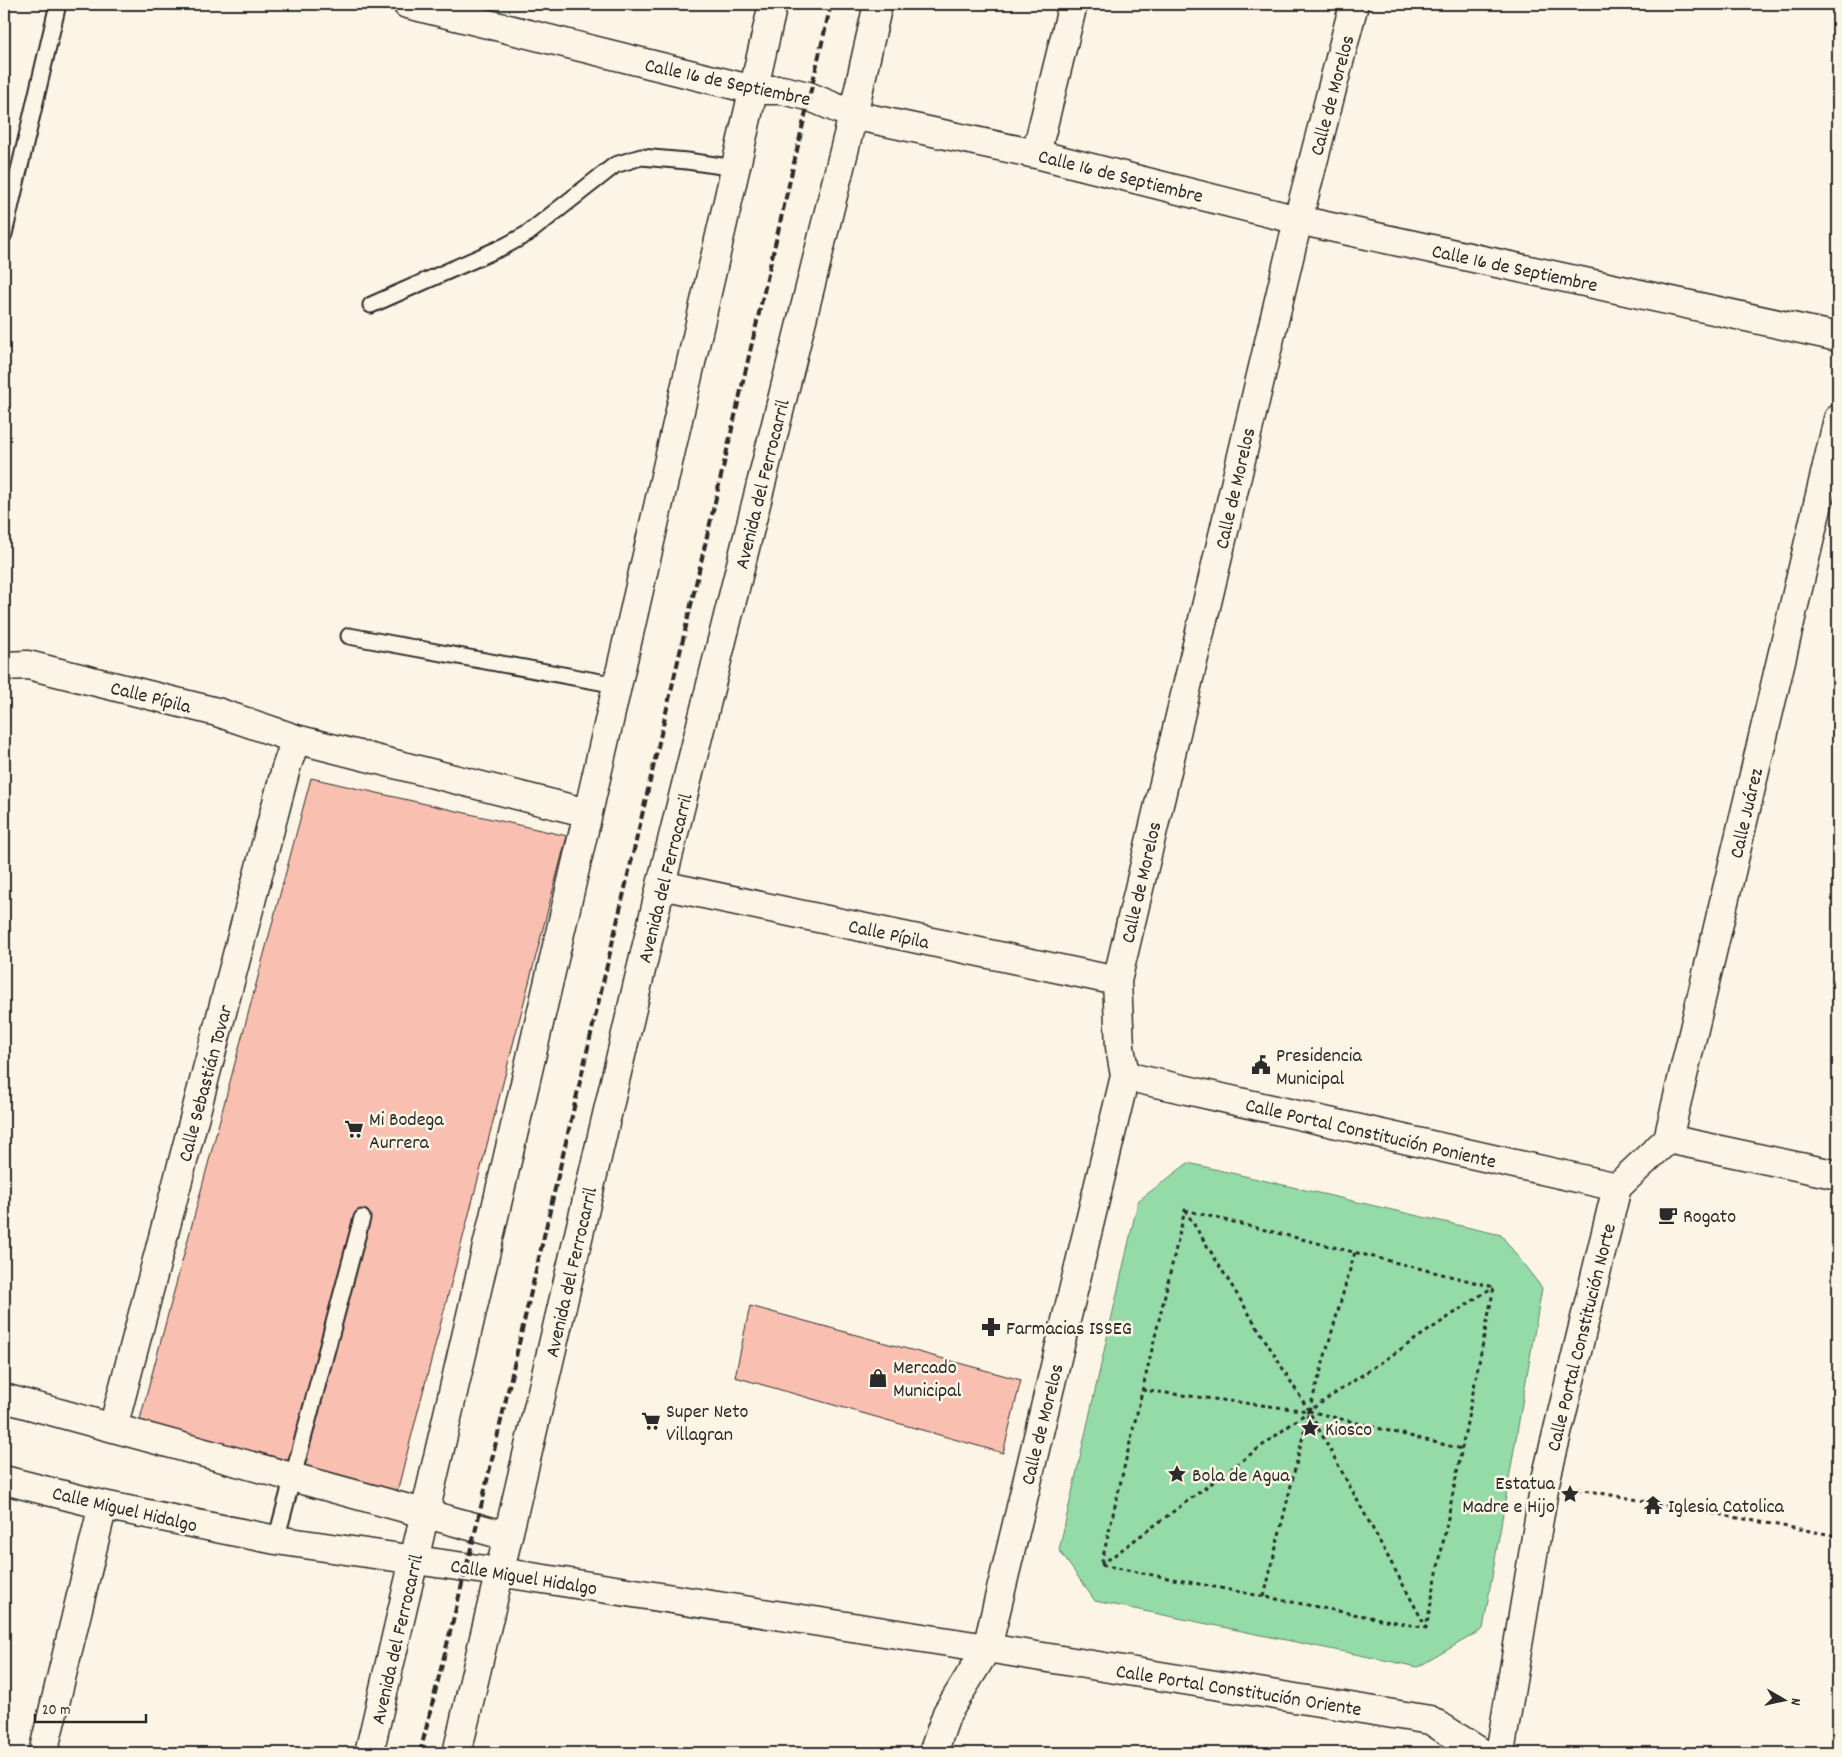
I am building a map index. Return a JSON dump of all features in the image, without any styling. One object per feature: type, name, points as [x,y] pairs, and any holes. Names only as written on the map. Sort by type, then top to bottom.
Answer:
[{"type":"street","name":"Calle 16 de Septiembre","points":[[406,4],[754,90],[782,90],[808,96],[853,115],[1036,154],[1298,220],[1838,337]]},
{"type":"street","name":"Avenida del Ferrocarril","points":[[369,1753],[588,813],[773,4]]},
{"type":"street","name":"Avenida del Ferrocarril","points":[[457,1753],[661,886],[853,115],[878,4]]},
{"type":"street","points":[[1036,154],[1073,4]]},
{"type":"street","name":"Calle de Morelos","points":[[933,1753],[947,1713],[987,1648],[1125,1076],[1118,1029],[1117,981],[1298,220],[1354,4]]},
{"type":"street","name":"Calle Juárez","points":[[1668,1139],[1838,419]]},
{"type":"street","name":"Calle Pípila","points":[[4,666],[28,665],[217,712],[296,738],[588,813]]},
{"type":"street","name":"Calle Sebastián Tovar","points":[[113,1428],[281,787],[296,738]]},
{"type":"street","name":"Calle Pípila","points":[[661,886],[1117,981]]},
{"type":"street","name":"Calle Portal Constitución Poniente","points":[[1125,1076],[1617,1187]]},
{"type":"street","points":[[1617,1187],[1668,1139],[1838,1175]]},
{"type":"street","name":"Calle Portal Constitución Norte","points":[[1500,1753],[1545,1483],[1617,1187]]},
{"type":"street","name":"Calle Miguel Hidalgo","points":[[4,1398],[292,1479],[507,1536]]},
{"type":"street","name":"Calle Miguel Hidalgo","points":[[4,1480],[103,1505],[276,1540],[500,1572],[987,1648]]},
{"type":"street","points":[[43,1753],[103,1505]]},
{"type":"street","name":"Calle Portal Constitución Oriente","points":[[987,1648],[1430,1720],[1482,1753]]},
{"type":"lane","points":[[4,234],[58,4]]},
{"type":"lane","points":[[371,305],[505,246],[527,234],[615,164],[641,158],[687,160],[736,168]]},
{"type":"lane","points":[[349,636],[617,686]]},
{"type":"lane","points":[[276,1540],[362,1218]]},
{"type":"path","points":[[1185,1210],[1494,1287]]},
{"type":"path","points":[[1101,1565],[1185,1210]]},
{"type":"path","points":[[1185,1210],[1309,1411],[1426,1628]]},
{"type":"path","points":[[1264,1596],[1309,1411],[1354,1252]]},
{"type":"path","points":[[1101,1565],[1309,1411],[1494,1287]]},
{"type":"path","points":[[1426,1628],[1494,1287]]},
{"type":"path","points":[[1142,1390],[1309,1411],[1462,1449]]},
{"type":"path","points":[[1545,1483],[1838,1536]]},
{"type":"path","points":[[1101,1565],[1426,1628]]},
{"type":"green space","points":[[1188,1163],[1501,1235],[1542,1288],[1483,1629],[1418,1667],[1095,1601],[1059,1550],[1138,1201]]},
{"type":"building","name":"Mi Bodega Aurrera","points":[[311,778],[567,836],[397,1492],[139,1423]]},
{"type":"building","name":"Mercado Municipal","points":[[750,1306],[1021,1380],[1003,1453],[735,1377]]},
{"type":"railway","points":[[420,1753],[476,1528],[831,4]]},
{"type":"place","name":"Presidencia Municipal","points":[[1261,1065]]},
{"type":"place","name":"Mi Bodega Aurrera","points":[[354,1129]]},
{"type":"place","name":"Rogato","points":[[1668,1215]]},
{"type":"place","name":"Farmacias ISSEG","points":[[991,1327]]},
{"type":"place","name":"Mercado Municipal","points":[[878,1378]]},
{"type":"place","name":"Super Neto Villagran","points":[[651,1421]]},
{"type":"place","name":"Kiosco","points":[[1310,1428]]},
{"type":"place","name":"Bola de Agua","points":[[1177,1474]]},
{"type":"place","name":"Estatua Madre e Hijo","points":[[1570,1494]]},
{"type":"place","name":"Iglesia Catolica","points":[[1653,1505]]}]
